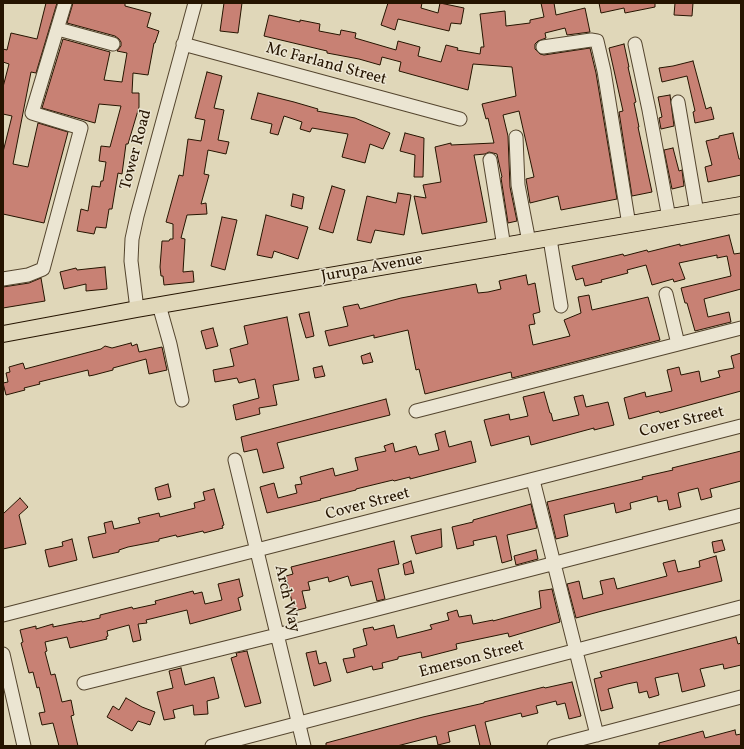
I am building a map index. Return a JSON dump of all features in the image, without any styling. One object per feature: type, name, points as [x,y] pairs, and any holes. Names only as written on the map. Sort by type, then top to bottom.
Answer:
[{"type":"main road","name":"Jurupa Avenue","points":[[3,334],[159,305],[741,206]]},
{"type":"street","points":[[3,279],[28,275],[43,269],[81,128],[32,113],[65,3]]},
{"type":"street","name":"Tower Road","points":[[137,309],[131,262],[132,239],[195,3]]},
{"type":"street","points":[[58,29],[113,44]]},
{"type":"street","points":[[543,47],[591,40],[597,42],[604,71],[629,225]]},
{"type":"street","name":"Mc Farland Street","points":[[183,44],[460,119]]},
{"type":"street","points":[[635,44],[670,218]]},
{"type":"street","points":[[678,102],[697,213]]},
{"type":"street","points":[[516,137],[518,185],[529,242]]},
{"type":"street","points":[[490,160],[504,246]]},
{"type":"street","points":[[550,239],[561,306]]},
{"type":"street","points":[[666,294],[678,344]]},
{"type":"street","points":[[159,305],[170,344],[182,400]]},
{"type":"street","points":[[416,410],[741,328]]},
{"type":"street","name":"Cover Street","points":[[3,615],[741,426]]},
{"type":"street","name":"Arch Way","points":[[235,460],[304,746]]},
{"type":"street","points":[[532,480],[576,651],[589,740]]},
{"type":"street","points":[[84,683],[277,635],[741,515]]},
{"type":"street","name":"Emerson Street","points":[[212,746],[741,607]]},
{"type":"street","points":[[3,654],[24,746]]},
{"type":"street","points":[[554,746],[589,740],[741,697]]},
{"type":"building","points":[[46,3],[57,3],[36,73],[31,72],[13,164],[28,167],[38,123],[68,132],[44,223],[3,214],[3,152],[12,116],[3,114],[3,87],[9,64],[3,62],[3,49],[7,50],[11,33],[37,39]]},
{"type":"building","points":[[73,3],[125,3],[125,6],[151,13],[147,27],[159,31],[154,43],[148,75],[133,73],[132,93],[139,93],[139,107],[128,144],[126,144],[122,174],[118,173],[112,209],[109,209],[106,228],[96,227],[94,234],[77,231],[81,209],[88,211],[92,186],[100,187],[101,181],[103,181],[106,162],[99,161],[101,146],[110,147],[121,106],[99,104],[95,123],[42,108],[63,39],[110,52],[104,80],[122,82],[127,53],[117,51],[121,46],[121,42],[115,36],[67,23]]},
{"type":"building","points":[[224,3],[242,3],[238,33],[220,31]]},
{"type":"building","points":[[388,3],[422,3],[421,8],[438,13],[440,3],[464,8],[461,24],[451,23],[449,31],[398,19],[395,30],[381,25]]},
{"type":"building","points":[[541,3],[554,3],[556,15],[585,8],[590,32],[567,35],[565,28],[545,33],[546,38],[535,44],[535,49],[540,54],[544,55],[590,48],[596,73],[617,199],[561,210],[558,196],[530,203],[526,179],[534,177],[519,111],[503,115],[508,136],[510,187],[517,221],[508,223],[502,177],[497,154],[489,152],[474,155],[487,222],[422,234],[414,196],[426,198],[423,185],[441,182],[435,147],[451,143],[451,145],[494,143],[488,118],[486,119],[482,104],[516,96],[512,67],[473,64],[468,90],[399,71],[401,62],[382,57],[380,65],[359,59],[327,53],[327,51],[264,36],[269,15],[300,22],[300,20],[320,24],[319,31],[340,35],[341,30],[356,33],[355,38],[396,50],[398,41],[420,47],[418,56],[441,62],[446,45],[458,48],[457,50],[480,54],[481,47],[484,47],[480,14],[505,11],[506,26],[530,23],[530,20],[544,17]]},
{"type":"building","points":[[599,3],[655,3],[655,7],[625,13],[624,8],[601,13]]},
{"type":"building","points":[[675,3],[693,3],[692,16],[674,15]]},
{"type":"building","points":[[624,44],[636,102],[634,103],[638,127],[652,192],[632,196],[619,112],[623,111],[609,48]]},
{"type":"building","points":[[693,61],[706,109],[711,107],[714,119],[695,123],[693,112],[695,111],[687,76],[662,82],[659,68]]},
{"type":"building","points":[[207,72],[222,76],[214,108],[224,110],[218,140],[229,142],[226,154],[208,150],[204,174],[209,175],[201,204],[206,203],[207,214],[187,215],[181,238],[185,239],[183,272],[193,271],[194,282],[164,285],[160,267],[162,241],[169,241],[170,239],[173,239],[173,224],[166,222],[179,175],[183,176],[188,139],[201,141],[205,120],[195,118]]},
{"type":"building","points":[[258,93],[318,109],[317,111],[355,118],[390,133],[383,149],[370,144],[365,163],[342,157],[348,134],[312,128],[310,132],[300,129],[302,122],[284,116],[278,135],[270,133],[272,124],[251,119]]},
{"type":"building","points":[[670,95],[674,126],[661,129],[659,118],[662,117],[658,97]]},
{"type":"building","points":[[405,133],[424,138],[423,177],[414,177],[415,155],[400,151]]},
{"type":"building","points":[[733,133],[739,159],[741,159],[741,175],[708,182],[705,167],[712,165],[706,141]]},
{"type":"building","points":[[673,148],[679,171],[682,170],[684,186],[672,189],[664,150]]},
{"type":"building","points":[[332,186],[345,190],[333,233],[319,229]]},
{"type":"building","points":[[398,193],[411,195],[404,235],[375,230],[371,243],[357,240],[367,196],[396,203]]},
{"type":"building","points":[[293,194],[304,197],[302,209],[291,206]]},
{"type":"building","points":[[266,215],[308,227],[298,259],[274,251],[272,258],[257,255]]},
{"type":"building","points":[[222,217],[237,220],[225,270],[211,266]]},
{"type":"building","points":[[729,235],[734,254],[741,253],[741,289],[704,299],[708,317],[729,312],[731,322],[695,331],[681,288],[731,276],[727,256],[717,258],[717,255],[679,263],[685,279],[674,282],[673,279],[652,285],[646,265],[627,270],[628,273],[601,280],[602,282],[585,286],[583,278],[576,280],[572,266],[623,254],[624,256],[647,250],[648,252],[680,244],[680,246]]},
{"type":"building","points":[[105,267],[107,289],[86,291],[86,284],[64,289],[60,272],[76,268],[77,270]]},
{"type":"building","points":[[526,275],[528,285],[535,283],[540,312],[533,314],[535,324],[529,325],[533,345],[570,336],[564,320],[581,313],[578,297],[589,295],[592,310],[648,297],[660,340],[512,378],[511,372],[425,394],[419,369],[416,370],[408,330],[374,338],[374,335],[329,346],[325,331],[348,326],[343,307],[358,304],[360,309],[401,298],[476,284],[478,293],[488,292],[501,289],[499,281]]},
{"type":"building","points":[[41,278],[45,301],[3,308],[3,287],[29,283]]},
{"type":"building","points":[[309,312],[314,336],[306,338],[299,314]]},
{"type":"building","points":[[287,317],[299,380],[273,385],[277,405],[259,408],[260,414],[236,420],[233,405],[259,398],[255,379],[239,383],[237,378],[215,382],[213,370],[234,366],[230,349],[248,344],[244,326]]},
{"type":"building","points":[[213,328],[218,346],[206,349],[201,331]]},
{"type":"building","points":[[131,343],[132,346],[137,344],[139,352],[162,347],[167,370],[149,374],[146,359],[94,375],[89,376],[88,370],[39,382],[40,384],[24,388],[25,390],[6,395],[3,383],[8,382],[6,373],[10,372],[9,367],[23,363],[25,369],[101,349],[105,346],[112,348]]},
{"type":"building","points":[[370,353],[373,362],[363,364],[361,356]]},
{"type":"building","points":[[741,353],[741,391],[660,413],[659,411],[629,419],[624,398],[645,392],[646,397],[672,391],[667,370],[679,367],[681,375],[699,371],[701,382],[720,377],[718,371],[734,368],[731,356]]},
{"type":"building","points":[[322,366],[325,376],[315,378],[313,368]]},
{"type":"building","points":[[544,392],[553,421],[579,415],[574,397],[583,395],[586,407],[608,402],[614,425],[594,430],[594,428],[531,445],[529,436],[491,446],[484,420],[509,414],[510,420],[528,416],[523,397]]},
{"type":"building","points":[[386,399],[390,415],[277,443],[284,468],[263,473],[257,449],[244,452],[241,437]]},
{"type":"building","points":[[445,431],[449,447],[471,441],[476,462],[410,479],[410,477],[393,480],[356,489],[320,499],[321,500],[267,513],[260,487],[274,483],[278,498],[297,493],[295,485],[302,484],[300,477],[333,468],[335,476],[358,470],[355,458],[386,451],[384,446],[393,443],[395,452],[416,446],[419,455],[439,450],[435,434]]},
{"type":"building","points":[[741,451],[741,481],[710,489],[712,497],[701,500],[698,488],[678,493],[681,507],[669,510],[667,500],[658,502],[657,496],[630,503],[631,509],[616,513],[614,503],[564,515],[568,536],[556,539],[547,502],[643,479],[642,477],[673,470],[672,468]]},
{"type":"building","points":[[168,484],[171,497],[158,500],[155,488]]},
{"type":"building","points":[[214,489],[224,525],[222,526],[223,528],[204,533],[203,531],[177,537],[176,535],[159,539],[159,541],[128,547],[119,550],[119,552],[93,558],[88,537],[106,533],[104,523],[112,521],[114,529],[140,523],[138,518],[159,513],[160,517],[195,508],[194,503],[205,500],[203,492]]},
{"type":"building","points":[[20,498],[28,507],[19,515],[26,544],[3,549],[3,514]]},
{"type":"building","points":[[531,504],[537,528],[507,535],[512,560],[502,563],[496,536],[473,541],[474,545],[457,549],[452,527]]},
{"type":"building","points":[[441,529],[442,547],[416,554],[411,536]]},
{"type":"building","points":[[72,539],[77,560],[49,567],[45,550],[63,546],[62,542]]},
{"type":"building","points":[[722,540],[725,550],[714,553],[712,542]]},
{"type":"building","points":[[394,541],[399,564],[378,569],[385,599],[377,601],[372,581],[351,586],[348,576],[329,582],[328,577],[308,582],[310,590],[302,591],[306,608],[294,611],[286,576],[293,574],[291,567]]},
{"type":"building","points":[[536,550],[538,559],[516,565],[514,556]]},
{"type":"building","points":[[716,556],[722,581],[576,618],[567,584],[579,581],[583,599],[603,594],[600,581],[614,578],[617,589],[667,576],[663,563],[675,560],[678,572],[700,567],[699,561]]},
{"type":"building","points":[[411,561],[414,573],[405,575],[403,564]]},
{"type":"building","points":[[239,579],[243,596],[238,598],[241,610],[190,624],[187,610],[146,620],[147,623],[138,624],[141,640],[133,642],[129,625],[107,631],[107,639],[70,648],[67,637],[45,642],[47,651],[45,652],[51,675],[55,674],[62,702],[71,700],[74,715],[71,716],[78,746],[59,746],[53,723],[42,725],[39,713],[45,712],[39,687],[37,688],[33,672],[29,673],[21,643],[23,642],[20,630],[36,626],[36,629],[53,624],[53,627],[100,618],[100,615],[132,607],[133,609],[156,604],[155,601],[193,591],[194,594],[202,592],[205,604],[222,600],[218,584]]},
{"type":"building","points":[[552,589],[560,622],[509,637],[508,633],[456,644],[457,649],[422,658],[421,652],[398,657],[398,659],[382,663],[383,668],[373,670],[372,666],[347,673],[343,659],[355,657],[353,649],[367,645],[363,629],[373,627],[374,630],[394,625],[397,638],[432,629],[430,625],[449,620],[447,613],[457,610],[459,617],[471,615],[473,624],[493,621],[541,608],[539,591]]},
{"type":"building","points":[[736,637],[738,644],[741,643],[741,665],[724,669],[723,664],[700,669],[705,686],[682,692],[678,673],[655,678],[659,695],[649,698],[647,691],[639,693],[637,682],[627,684],[608,689],[613,708],[601,711],[594,679],[602,677],[600,672]]},
{"type":"building","points":[[247,651],[261,703],[245,707],[231,658],[237,656],[236,653]]},
{"type":"building","points":[[316,651],[319,664],[326,662],[331,681],[314,686],[306,653]]},
{"type":"building","points":[[181,668],[185,685],[214,677],[219,698],[207,701],[208,714],[194,715],[193,705],[173,710],[175,718],[164,720],[157,692],[173,688],[169,671]]},
{"type":"building","points":[[572,682],[581,716],[569,719],[565,703],[557,705],[556,701],[536,706],[538,713],[522,717],[521,713],[485,722],[491,746],[480,746],[475,725],[448,732],[450,742],[438,745],[436,736],[397,746],[326,746],[326,743],[423,717],[544,687]]},
{"type":"building","points":[[126,698],[155,712],[150,725],[138,721],[132,731],[107,717],[113,706],[119,710]]},
{"type":"building","points":[[735,730],[736,735],[741,734],[741,746],[659,746],[659,743],[703,731],[705,738]]}]
